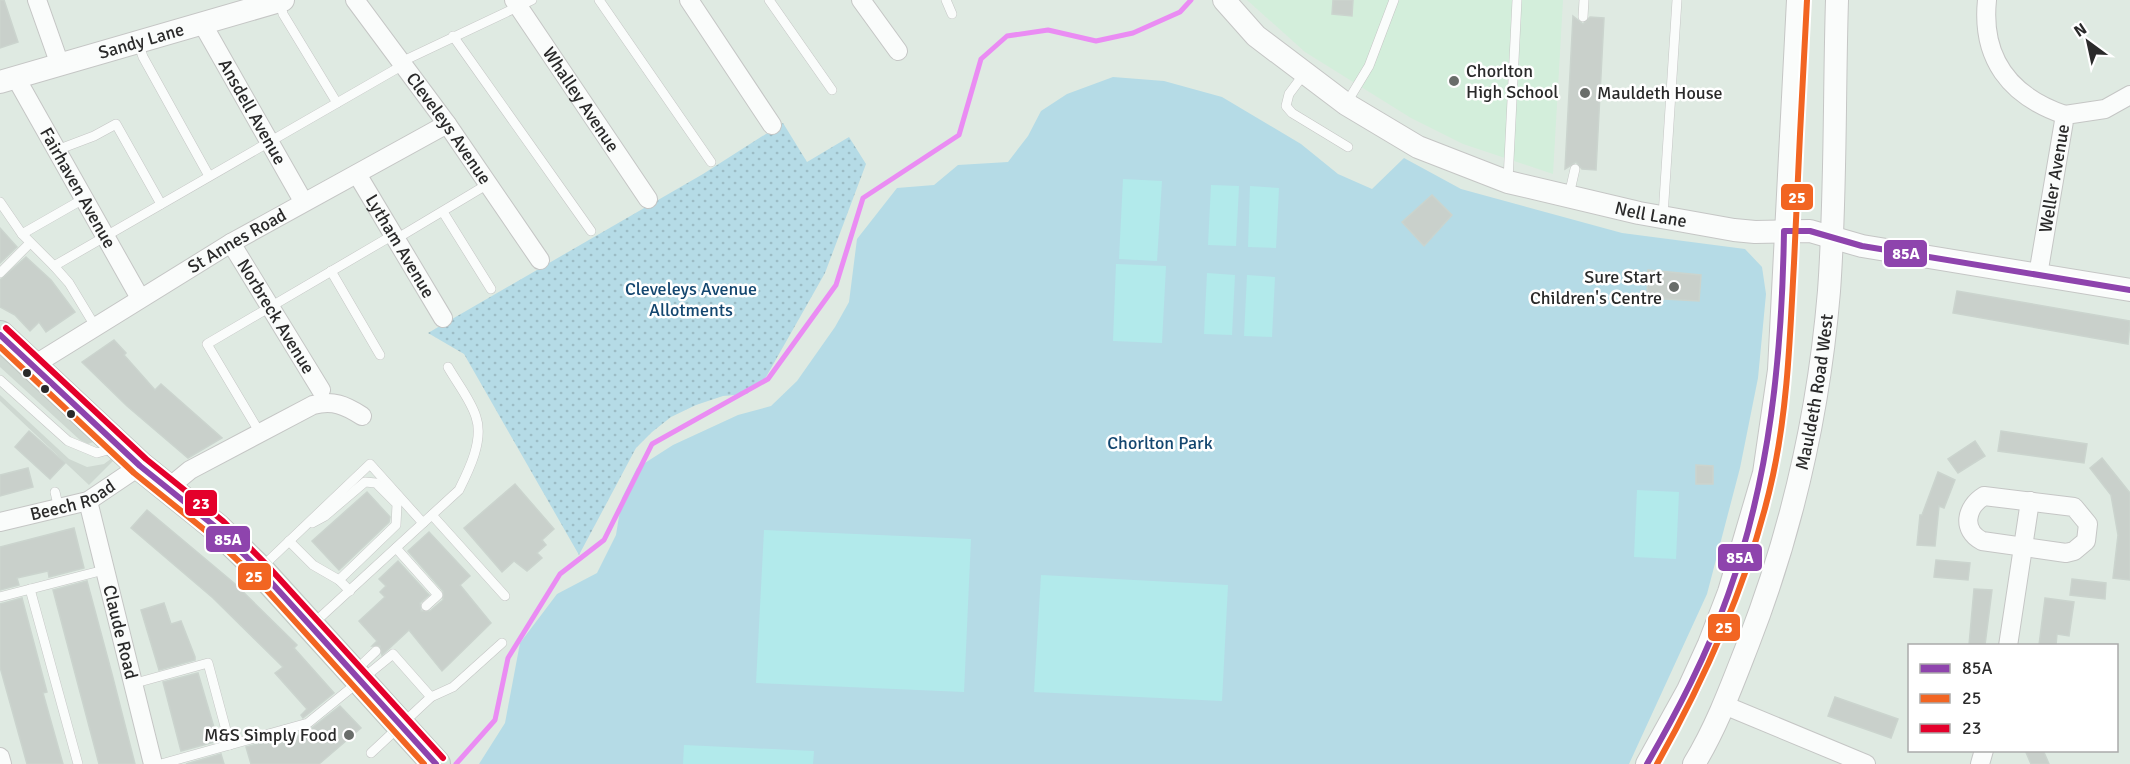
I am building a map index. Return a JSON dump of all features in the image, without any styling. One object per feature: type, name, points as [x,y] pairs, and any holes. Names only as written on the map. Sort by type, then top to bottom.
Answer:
[{"type":"main road","points":[[0,335],[140,466],[217,528],[259,569],[435,763]]},
{"type":"street","points":[[37,0],[60,65]]},
{"type":"street","name":"Sandy Lane","points":[[8,80],[202,23],[226,8],[282,0]]},
{"type":"street","name":"Cleveleys Avenue","points":[[355,0],[447,124],[540,260]]},
{"type":"street","points":[[688,0],[772,125]]},
{"type":"street","points":[[861,0],[898,51]]},
{"type":"street","name":"Nell Lane","points":[[1224,0],[1256,36],[1346,104],[1418,147],[1508,182],[1569,198],[1755,232],[1810,231],[1862,246],[2130,290]]},
{"type":"street","name":"Mauldeth Road West","points":[[1647,764],[1688,690],[1709,644],[1729,592],[1764,473],[1779,370],[1784,231],[1798,0]]},
{"type":"street","name":"Mauldeth Road West","points":[[1695,764],[1724,705],[1763,605],[1800,482],[1829,291],[1837,0]]},
{"type":"street","points":[[1987,0],[1985,24],[1990,52],[2001,70],[2015,87],[2048,109],[2065,115]]},
{"type":"street","name":"Whalley Avenue","points":[[521,2],[648,199]]},
{"type":"street","name":"Ansdell Avenue","points":[[202,23],[303,201]]},
{"type":"street","name":"Fairhaven Avenue","points":[[8,80],[57,150],[140,298]]},
{"type":"street","name":"Weller Avenue","points":[[2038,275],[2065,115],[2105,109],[2130,95]]},
{"type":"street","name":"St Annes Road","points":[[34,365],[231,243],[303,201],[447,124]]},
{"type":"street","name":"Lytham Avenue","points":[[357,174],[443,318]]},
{"type":"street","name":"Norbreck Avenue","points":[[231,243],[321,390]]},
{"type":"street","points":[[167,489],[190,470],[313,405],[342,404],[362,416]]},
{"type":"street","name":"Beech Road","points":[[0,522],[57,501],[88,501],[140,466]]},
{"type":"street","points":[[1984,496],[2074,507],[2084,517],[2088,533],[2082,546],[2066,553],[2023,548],[1982,541],[1972,533],[1968,520],[1972,506],[1984,496]]},
{"type":"street","name":"Claude Road","points":[[88,501],[153,764]]},
{"type":"street","points":[[2008,644],[2030,501]]},
{"type":"street","points":[[1724,705],[1866,764]]},
{"type":"street","points":[[0,757],[2,764]]},
{"type":"lane","points":[[282,0],[283,14],[337,103]]},
{"type":"lane","points":[[599,0],[711,162]]},
{"type":"lane","points":[[769,0],[832,90]]},
{"type":"lane","points":[[945,0],[952,14]]},
{"type":"lane","points":[[1346,104],[1369,66],[1394,0]]},
{"type":"lane","points":[[1508,182],[1517,0]]},
{"type":"lane","points":[[1583,17],[1584,0]]},
{"type":"lane","points":[[1663,216],[1677,0]]},
{"type":"lane","points":[[54,266],[402,63],[521,2]]},
{"type":"lane","points":[[453,36],[591,231]]},
{"type":"lane","points":[[138,42],[143,57],[210,176]]},
{"type":"lane","points":[[1304,74],[1289,94],[1286,106],[1292,113],[1348,147]]},
{"type":"lane","points":[[57,150],[94,136],[116,124],[161,204]]},
{"type":"lane","points":[[1569,198],[1575,169]]},
{"type":"lane","points":[[260,433],[207,344],[331,272],[443,212],[488,184]]},
{"type":"lane","points":[[22,234],[85,198]]},
{"type":"lane","points":[[0,202],[22,234],[69,283],[95,326]]},
{"type":"lane","points":[[443,212],[491,289]]},
{"type":"lane","points":[[0,273],[30,243]]},
{"type":"lane","points":[[331,272],[380,355]]},
{"type":"lane","points":[[312,625],[459,490],[469,471],[478,430],[476,417],[448,368]]},
{"type":"lane","points":[[0,380],[51,428],[75,445],[97,453],[120,447]]},
{"type":"lane","points":[[259,569],[370,464],[423,523]]},
{"type":"lane","points":[[307,524],[325,516],[365,482],[376,483],[397,504],[396,525],[339,580]]},
{"type":"lane","points":[[432,515],[505,596]]},
{"type":"lane","points":[[289,541],[313,565],[339,580],[350,591]]},
{"type":"lane","points":[[396,548],[438,595],[426,606]]},
{"type":"lane","points":[[0,597],[104,570]]},
{"type":"lane","points":[[30,589],[78,764]]},
{"type":"lane","points":[[371,753],[431,697],[453,687],[502,643]]},
{"type":"lane","points":[[160,764],[308,723],[357,676],[376,651]]},
{"type":"lane","points":[[357,676],[393,654],[431,697]]},
{"type":"lane","points":[[132,684],[208,663],[230,745]]},
{"type":"shaded area","name":"Chorlton High School","points":[[1247,0],[1563,0],[1553,174],[1463,144],[1411,118],[1305,52]]},
{"type":"shaded area","points":[[1123,179],[1162,181],[1157,261],[1119,259]]},
{"type":"shaded area","points":[[1211,185],[1239,186],[1236,246],[1208,245]]},
{"type":"shaded area","points":[[1250,186],[1279,188],[1276,248],[1248,247]]},
{"type":"shaded area","points":[[1116,264],[1166,266],[1162,343],[1113,341]]},
{"type":"shaded area","points":[[1207,273],[1235,275],[1232,335],[1204,334]]},
{"type":"shaded area","points":[[1247,275],[1275,277],[1272,337],[1244,336]]},
{"type":"shaded area","points":[[0,354],[94,440],[93,442],[88,444],[80,440],[0,367]]},
{"type":"shaded area","points":[[0,395],[69,459],[87,467],[104,464],[112,458],[113,461],[89,485],[0,401]]},
{"type":"shaded area","points":[[1637,490],[1679,492],[1676,559],[1634,557]]},
{"type":"shaded area","points":[[764,530],[971,539],[964,692],[756,683]]},
{"type":"shaded area","points":[[1041,575],[1228,585],[1222,701],[1034,692]]},
{"type":"shaded area","points":[[684,745],[814,751],[813,764],[683,764]]},
{"type":"green space","name":"Chorlton Park","points":[[1113,77],[1164,81],[1222,97],[1301,144],[1338,174],[1372,189],[1404,158],[1461,189],[1622,233],[1745,249],[1762,267],[1766,294],[1758,378],[1740,468],[1707,594],[1629,764],[479,764],[505,723],[520,643],[557,594],[597,573],[616,535],[622,498],[637,468],[673,445],[738,415],[771,406],[797,381],[835,327],[849,302],[857,239],[897,188],[934,185],[958,165],[1008,162],[1028,136],[1041,111],[1067,94]]},
{"type":"green space","name":"Cleveleys Avenue Allotments","points":[[783,123],[807,162],[849,137],[866,164],[825,273],[766,377],[747,394],[723,396],[671,417],[636,448],[579,555],[464,354],[428,333],[703,174]]},
{"type":"building","points":[[0,0],[4,0],[18,42],[0,48]]},
{"type":"building","points":[[1333,0],[1353,0],[1352,16],[1332,14]]},
{"type":"building","name":"Mauldeth House","points":[[1573,16],[1583,24],[1590,17],[1604,18],[1596,170],[1582,169],[1576,162],[1565,169]]},
{"type":"building","points":[[1432,195],[1452,215],[1424,246],[1402,222]]},
{"type":"building","points":[[0,228],[17,247],[0,263]]},
{"type":"building","points":[[26,257],[51,280],[75,312],[46,332],[39,322],[30,331],[15,315],[0,307],[0,280]]},
{"type":"building","name":"Sure Start Children's Centre","points":[[1648,270],[1701,275],[1699,301],[1647,298]]},
{"type":"building","points":[[1957,291],[2130,321],[2128,344],[1953,313]]},
{"type":"building","points":[[114,340],[155,390],[161,384],[222,438],[188,458],[127,406],[82,362]]},
{"type":"building","points":[[29,431],[65,463],[50,479],[15,447]]},
{"type":"building","points":[[2001,431],[2087,444],[2084,463],[1998,451]]},
{"type":"building","points":[[1975,441],[1985,456],[1958,473],[1948,459]]},
{"type":"building","points":[[2102,458],[2130,493],[2130,580],[2113,578],[2118,535],[2111,495],[2090,468]]},
{"type":"building","points":[[1696,465],[1713,466],[1713,484],[1696,484]]},
{"type":"building","points":[[28,468],[33,487],[0,496],[0,475]]},
{"type":"building","points":[[1938,472],[1955,480],[1944,508],[1939,506],[1935,546],[1917,545],[1920,515],[1922,515]]},
{"type":"building","points":[[515,484],[554,529],[542,540],[546,545],[537,553],[542,558],[527,571],[514,561],[502,572],[464,528]]},
{"type":"building","points":[[367,492],[390,517],[389,522],[339,570],[312,541]]},
{"type":"building","points":[[147,510],[234,583],[297,645],[294,648],[334,693],[303,718],[301,715],[307,709],[275,673],[283,667],[213,598],[131,528]]},
{"type":"building","points":[[74,528],[84,568],[49,577],[48,571],[17,578],[19,585],[0,590],[0,547]]},
{"type":"building","points":[[429,532],[470,576],[460,585],[491,623],[442,671],[409,630],[382,655],[380,646],[372,646],[377,641],[359,621],[385,597],[380,592],[386,586],[379,579],[398,561],[429,595],[420,603],[421,611],[430,611],[443,600],[443,591],[408,551]]},
{"type":"building","points":[[1936,560],[1970,563],[1968,580],[1934,577]]},
{"type":"building","points":[[2072,579],[2106,583],[2105,599],[2070,595]]},
{"type":"building","points":[[87,581],[135,764],[99,764],[53,590]]},
{"type":"building","points":[[1974,589],[1992,590],[1985,644],[1969,644]]},
{"type":"building","points":[[22,598],[47,692],[43,693],[63,764],[27,764],[0,667],[0,604]]},
{"type":"building","points":[[2045,598],[2074,602],[2069,636],[2057,634],[2056,644],[2039,644]]},
{"type":"building","points":[[164,603],[171,624],[181,621],[195,660],[159,670],[141,610]]},
{"type":"building","points":[[198,673],[218,741],[181,751],[163,682]]},
{"type":"building","points":[[1835,697],[1898,719],[1891,738],[1828,716]]},
{"type":"building","points":[[340,706],[361,728],[319,764],[251,764],[246,747],[280,738],[315,733],[312,728]]},
{"type":"building","points":[[2026,752],[2044,752],[2049,764],[2031,764]]},
{"type":"building","points":[[221,754],[224,764],[186,764]]},
{"type":"waterway","points":[[456,764],[495,720],[508,658],[560,574],[604,540],[652,444],[768,379],[836,285],[863,198],[959,135],[981,59],[1007,36],[1048,30],[1096,41],[1133,33],[1180,12],[1191,0]]},
{"type":"transit line","name":"25","points":[[1657,764],[1694,695],[1726,624],[1753,550],[1773,475],[1782,422],[1790,343],[1807,0]]},
{"type":"transit line","name":"85A","points":[[1647,764],[1681,703],[1711,639],[1728,595],[1754,506],[1771,416],[1780,324],[1784,231],[1810,231],[1862,246],[2130,290]]},
{"type":"transit line","name":"23","points":[[6,328],[146,459],[223,521],[265,563],[443,758]]},
{"type":"transit line","name":"85A","points":[[0,335],[140,466],[217,528],[259,569],[436,764]]},
{"type":"transit line","name":"25","points":[[0,347],[134,473],[211,535],[253,575],[424,764]]},
{"type":"place","name":"Chorlton High School","points":[[1454,81]]},
{"type":"place","name":"Mauldeth House","points":[[1585,93]]},
{"type":"place","name":"Sure Start Children's Centre","points":[[1674,287]]},
{"type":"place","name":"M&S Simply Food","points":[[349,735]]}]
